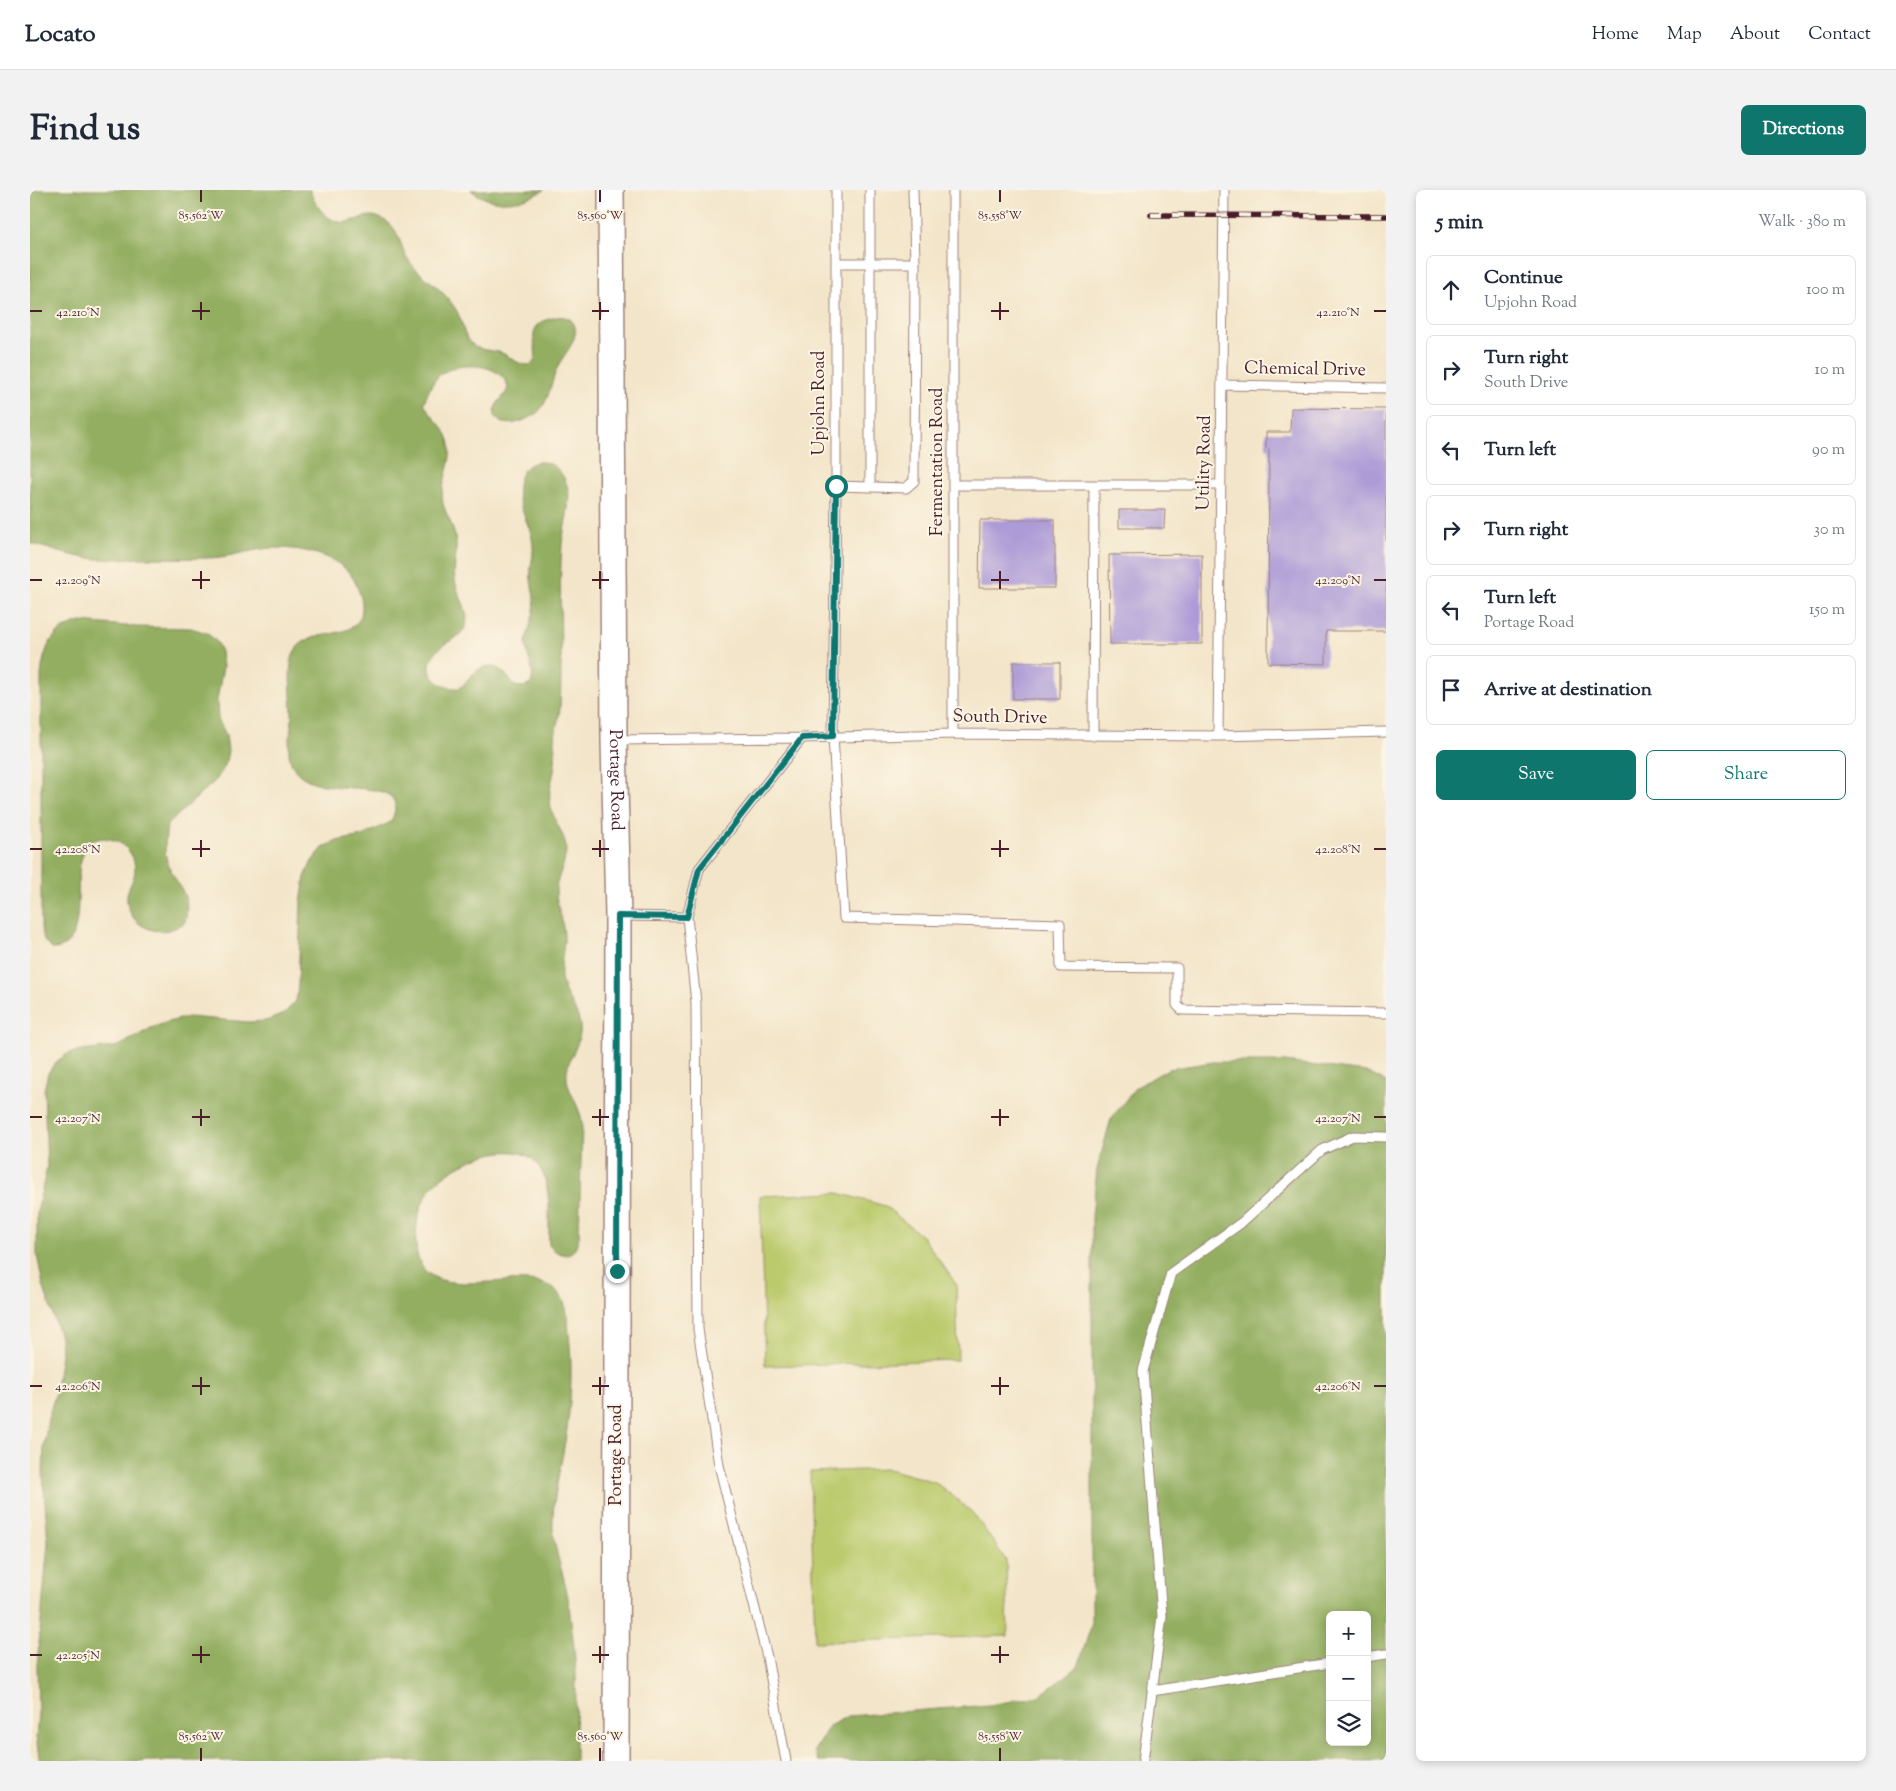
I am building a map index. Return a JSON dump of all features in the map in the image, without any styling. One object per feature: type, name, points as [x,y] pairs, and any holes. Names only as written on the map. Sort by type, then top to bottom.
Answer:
[{"type":"main road","name":"Portage Road","points":[[612,190],[614,740],[618,916],[616,1761]]},
{"type":"lane","name":"Upjohn Road","points":[[836,190],[836,486],[833,736],[844,918],[1060,924],[1061,967],[1177,968],[1177,1005],[1182,1010],[1386,1013]]},
{"type":"lane","points":[[870,190],[870,488]]},
{"type":"lane","points":[[836,486],[906,488],[914,481],[915,263],[913,190]]},
{"type":"lane","name":"Fermentation Road","points":[[953,190],[954,734]]},
{"type":"lane","name":"Utility Road","points":[[1218,736],[1224,190]]},
{"type":"lane","points":[[836,263],[915,263]]},
{"type":"lane","name":"Chemical Drive","points":[[1223,385],[1386,388]]},
{"type":"lane","points":[[954,484],[1220,484]]},
{"type":"lane","points":[[1093,736],[1094,484]]},
{"type":"lane","name":"South Drive","points":[[614,740],[954,734],[1218,736],[1386,732]]},
{"type":"lane","points":[[786,1761],[767,1657],[719,1465],[698,1329],[696,1002],[687,917],[699,869],[802,738]]},
{"type":"lane","points":[[618,916],[687,917]]},
{"type":"lane","points":[[1143,1761],[1162,1616],[1143,1372],[1171,1273],[1242,1223],[1322,1150],[1353,1136],[1386,1137]]},
{"type":"lane","points":[[1371,1656],[1386,1654]]},
{"type":"lane","points":[[1152,1691],[1326,1664]]},
{"type":"green space","points":[[30,190],[310,190],[315,202],[323,213],[334,220],[347,222],[370,216],[380,218],[390,224],[396,232],[409,261],[417,271],[450,301],[458,312],[469,342],[476,347],[502,353],[519,363],[529,365],[535,360],[534,334],[538,325],[555,317],[564,317],[571,320],[574,325],[575,331],[572,343],[558,367],[546,401],[538,412],[528,418],[509,424],[498,420],[495,415],[496,406],[505,394],[508,386],[501,375],[476,366],[457,367],[441,374],[433,384],[424,403],[449,440],[450,456],[442,496],[443,504],[456,539],[455,579],[457,590],[467,615],[463,631],[436,652],[432,658],[430,671],[439,683],[459,688],[477,671],[489,666],[495,667],[505,674],[514,686],[524,687],[531,684],[532,668],[526,643],[534,607],[531,575],[533,546],[519,499],[519,480],[524,470],[531,465],[539,462],[548,463],[563,476],[568,489],[569,502],[562,541],[561,565],[560,708],[555,737],[555,764],[550,796],[551,808],[566,849],[565,860],[556,890],[564,935],[561,978],[580,1025],[579,1039],[567,1072],[568,1085],[582,1123],[579,1237],[575,1249],[568,1255],[557,1252],[549,1245],[549,1204],[543,1173],[538,1165],[528,1156],[515,1152],[500,1152],[484,1156],[454,1169],[433,1186],[424,1200],[419,1214],[416,1246],[423,1267],[438,1279],[458,1283],[530,1281],[549,1286],[562,1298],[565,1307],[568,1320],[571,1390],[555,1500],[553,1528],[568,1598],[575,1656],[575,1761],[42,1761],[39,1757],[36,1737],[38,1715],[37,1665],[48,1543],[43,1476],[44,1447],[61,1354],[60,1337],[43,1285],[37,1255],[37,1212],[47,1167],[44,1090],[48,1073],[57,1061],[69,1053],[119,1046],[151,1028],[188,1017],[248,1022],[266,1021],[284,1014],[296,1001],[301,903],[305,877],[312,861],[323,848],[336,841],[362,836],[391,822],[395,804],[388,794],[373,790],[312,782],[297,772],[289,754],[292,720],[290,674],[296,649],[303,642],[344,631],[353,626],[359,620],[362,609],[359,590],[354,580],[338,563],[313,553],[286,548],[262,549],[213,558],[96,559],[54,551],[30,543]]},
{"type":"green space","points":[[471,190],[544,190],[517,201],[498,202],[488,200]]},
{"type":"green space","points":[[81,622],[137,627],[191,628],[207,633],[217,642],[221,652],[223,667],[217,700],[218,719],[226,735],[228,751],[225,766],[217,779],[167,825],[166,857],[184,894],[187,911],[185,922],[173,929],[162,931],[147,928],[137,922],[128,908],[127,902],[127,896],[135,873],[133,858],[130,852],[121,844],[110,839],[101,838],[88,842],[82,857],[79,872],[77,920],[70,941],[63,947],[52,949],[44,941],[41,928],[41,676],[44,656],[51,641],[63,630]]},
{"type":"green space","points":[[1213,1062],[1285,1062],[1366,1072],[1386,1082],[1386,1761],[818,1761],[814,1751],[829,1726],[848,1716],[990,1705],[1039,1696],[1078,1667],[1092,1623],[1092,1217],[1097,1169],[1111,1119],[1135,1088],[1168,1069]]},
{"type":"green space","points":[[838,1193],[885,1206],[922,1236],[956,1284],[958,1360],[765,1366],[760,1196]]},
{"type":"green space","points":[[888,1469],[935,1482],[972,1512],[1006,1560],[1008,1636],[815,1642],[810,1472]]},
{"type":"building","points":[[1291,408],[1386,409],[1386,631],[1326,631],[1326,664],[1268,663],[1269,449],[1266,448],[1266,432],[1290,432]]},
{"type":"building","points":[[1119,510],[1165,510],[1164,528],[1119,528]]},
{"type":"building","points":[[980,520],[1055,520],[1055,588],[979,588]]},
{"type":"building","points":[[1202,554],[1202,644],[1110,644],[1109,555]]},
{"type":"building","points":[[1013,662],[1060,662],[1060,699],[1013,699]]},
{"type":"railway","points":[[1151,215],[1386,216]]},
{"type":"route","points":[[617,1271],[618,916],[687,917],[699,869],[802,738],[833,736],[836,486]]}]
